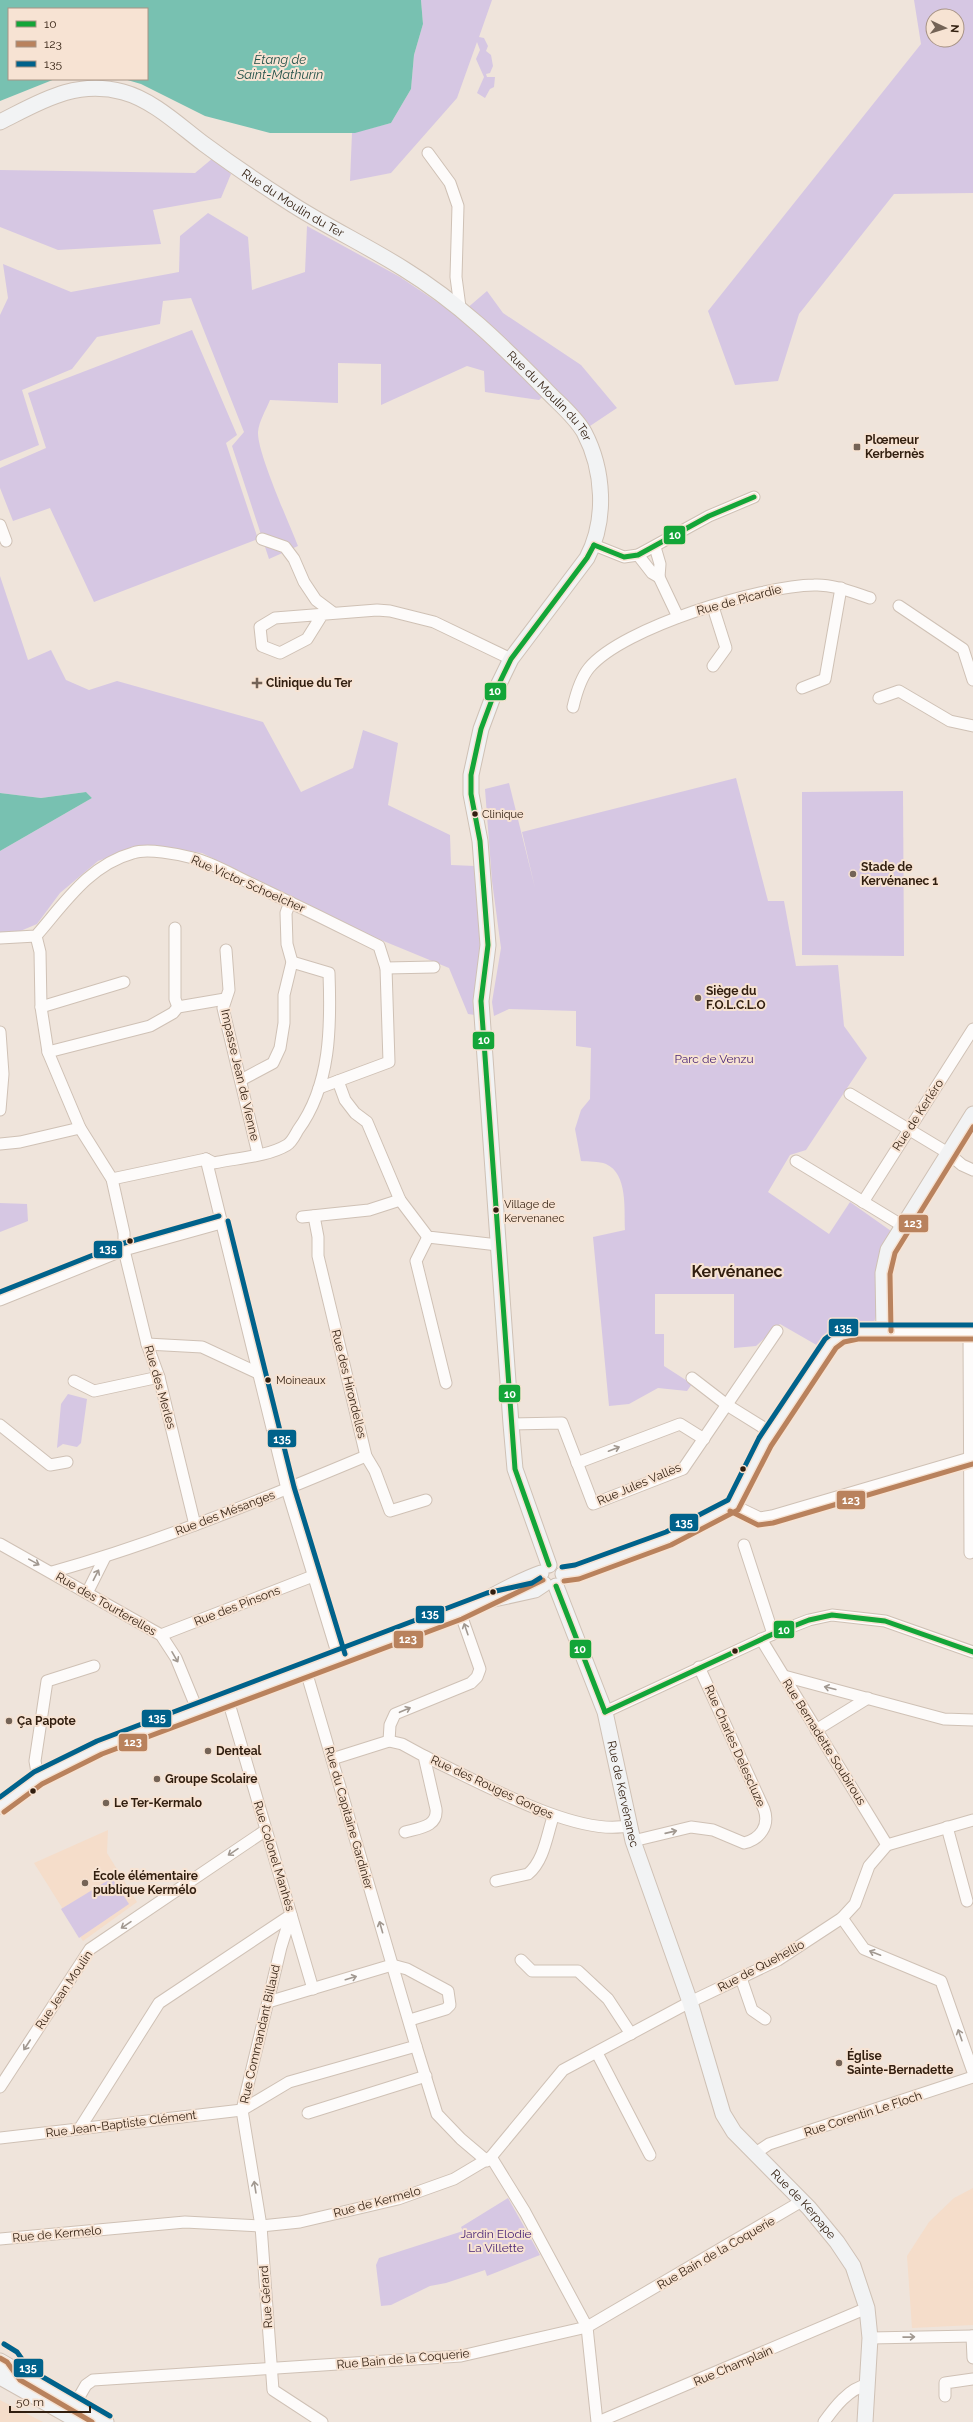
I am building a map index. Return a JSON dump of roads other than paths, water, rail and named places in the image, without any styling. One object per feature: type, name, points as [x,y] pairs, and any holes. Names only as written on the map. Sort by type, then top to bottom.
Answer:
[{"type":"street","name":"Rue du Moulin du Ter","points":[[0,122],[56,94],[91,88],[123,92],[154,107],[230,163],[302,211],[403,269],[460,307],[502,345],[577,422],[585,434],[595,460],[599,482],[599,528],[594,545],[587,558],[511,659],[494,694],[481,728],[471,775],[471,794],[480,841],[488,945],[481,1001]]},
{"type":"street","points":[[428,153],[450,183],[458,206],[456,277],[460,307]]},
{"type":"street","points":[[594,545],[624,557],[638,556],[709,516],[754,497]]},
{"type":"street","points":[[0,525],[6,541]]},
{"type":"street","points":[[262,539],[285,547],[294,559],[304,582],[327,614]]},
{"type":"street","points":[[655,547],[660,564],[659,577],[678,617]]},
{"type":"street","points":[[638,556],[652,574],[659,577]]},
{"type":"street","name":"Rue de Picardie","points":[[573,707],[579,686],[589,668],[605,653],[636,635],[678,617],[780,588],[815,584],[841,588],[870,598]]},
{"type":"street","points":[[802,688],[825,679],[841,588]]},
{"type":"street","points":[[899,606],[964,649],[973,680]]},
{"type":"street","points":[[713,607],[726,648],[713,666]]},
{"type":"street","points":[[327,614],[307,639],[280,653],[262,646],[260,627],[275,618],[315,613],[327,614],[377,610],[401,613],[434,622],[511,659]]},
{"type":"street","points":[[879,698],[899,691],[950,721],[973,726]]},
{"type":"street","name":"Rue Victor Schoelcher","points":[[36,936],[67,898],[86,879],[104,865],[134,852],[161,852],[194,858],[290,902],[379,946],[386,968],[389,1062],[319,1088]]},
{"type":"street","points":[[240,1080],[273,1063],[280,1048],[284,1023],[284,994],[292,962],[287,944],[286,913],[290,902]]},
{"type":"street","points":[[175,928],[175,999],[178,1007]]},
{"type":"street","points":[[0,938],[36,936]]},
{"type":"street","name":"Rue des Merles","points":[[36,936],[40,952],[41,1007],[48,1052],[80,1128],[112,1179],[124,1233],[124,1250],[147,1344],[159,1377],[195,1525]]},
{"type":"street","name":"Impasse Jean de Vienne","points":[[226,950],[229,990],[223,1008],[258,1154]]},
{"type":"street","points":[[112,1179],[206,1159],[214,1163],[276,1150],[288,1144],[304,1122],[319,1088],[331,1025],[329,973],[292,962]]},
{"type":"street","points":[[386,968],[434,967]]},
{"type":"street","points":[[41,1007],[124,982]]},
{"type":"street","points":[[48,1052],[150,1026],[172,1013],[178,1007],[225,999]]},
{"type":"street","name":"Rue de Kervénanec","points":[[481,1001],[511,1424],[516,1469],[551,1577],[605,1712],[633,1841],[690,2002]]},
{"type":"street","name":"Rue de Kerléro","points":[[862,1202],[973,1029]]},
{"type":"street","points":[[0,1032],[3,1074],[0,1110]]},
{"type":"street","points":[[338,1081],[345,1100],[355,1113],[367,1122],[400,1200],[428,1237],[498,1245]]},
{"type":"street","points":[[850,1094],[948,1153],[962,1165],[973,1170]]},
{"type":"street","points":[[884,1331],[884,1262],[888,1250],[973,1114]]},
{"type":"street","points":[[0,1144],[20,1142],[80,1128]]},
{"type":"street","points":[[206,1159],[287,1489],[338,1656]]},
{"type":"street","points":[[796,1161],[902,1226]]},
{"type":"street","points":[[302,1217],[369,1210],[400,1200]]},
{"type":"street","name":"Rue des Hirondelles","points":[[314,1216],[318,1237],[318,1256],[366,1456],[375,1471],[390,1511],[426,1500]]},
{"type":"street","points":[[0,1300],[124,1250],[222,1223]]},
{"type":"street","points":[[428,1237],[416,1261],[446,1383]]},
{"type":"street","name":"Rue Jules Vallès","points":[[511,1424],[562,1423],[593,1504],[683,1469],[777,1331]]},
{"type":"street","points":[[0,1806],[38,1778],[100,1748],[197,1709],[228,1700],[306,1671],[338,1656],[460,1612],[489,1600],[505,1588],[577,1572],[669,1538],[733,1505],[740,1486],[772,1433],[831,1343],[841,1335],[857,1332],[884,1331],[971,1332],[970,1554]]},
{"type":"street","points":[[147,1344],[202,1347],[258,1373]]},
{"type":"street","points":[[74,1381],[94,1391],[159,1377]]},
{"type":"street","points":[[692,1378],[727,1405],[772,1433]]},
{"type":"street","points":[[577,1463],[680,1424],[704,1439]]},
{"type":"street","points":[[0,1425],[50,1465],[67,1462]]},
{"type":"street","name":"Rue des Mésanges","points":[[52,1572],[105,1557],[195,1525],[366,1456]]},
{"type":"street","points":[[733,1505],[760,1518],[772,1516],[971,1457]]},
{"type":"street","name":"Rue des Tourterelles","points":[[0,1544],[52,1572],[161,1635],[176,1658],[197,1709]]},
{"type":"street","points":[[744,1545],[774,1634]]},
{"type":"street","points":[[87,1593],[105,1557]]},
{"type":"street","name":"Rue des Pinsons","points":[[161,1635],[314,1576]]},
{"type":"street","points":[[332,1759],[389,1741],[390,1725],[395,1714],[471,1683],[477,1677],[480,1669],[460,1612]]},
{"type":"street","points":[[605,1712],[699,1667],[809,1620],[840,1615],[884,1621],[973,1652]]},
{"type":"street","name":"Rue Bernadette Soubirous","points":[[761,1640],[887,1846]]},
{"type":"street","points":[[38,1778],[35,1760],[47,1681],[94,1666]]},
{"type":"street","name":"Rue Charles Delescluze","points":[[633,1841],[691,1827],[713,1830],[744,1843],[758,1836],[764,1828],[764,1809],[699,1667]]},
{"type":"street","name":"Rue du Capitaine Gardinier","points":[[306,1671],[437,2114],[461,2139],[489,2159],[525,2212],[587,2327]]},
{"type":"street","points":[[784,1676],[944,1719],[973,1720]]},
{"type":"street","points":[[816,1730],[868,1698]]},
{"type":"street","name":"Rue Colonel Manhès","points":[[228,1700],[313,1989]]},
{"type":"street","name":"Rue des Rouges Gorges","points":[[389,1741],[402,1744],[424,1756],[553,1817],[616,1829],[630,1825]]},
{"type":"street","points":[[405,1832],[431,1824],[436,1817],[436,1808],[424,1756]]},
{"type":"street","points":[[496,1880],[528,1874],[532,1871],[540,1858],[553,1817]]},
{"type":"street","points":[[887,1846],[973,1820]]},
{"type":"street","points":[[947,1827],[967,1901]]},
{"type":"street","name":"Rue Jean Moulin","points":[[0,2087],[90,1949],[266,1830]]},
{"type":"street","name":"Rue de Quehellio","points":[[690,2002],[778,1960],[842,1918],[855,1904],[869,1866],[887,1846]]},
{"type":"street","points":[[80,2128],[159,2003],[291,1915]]},
{"type":"street","name":"Rue Commandant Billaud","points":[[261,2226],[242,2110],[291,1915]]},
{"type":"street","points":[[842,1918],[862,1948],[941,1981],[973,2072]]},
{"type":"street","points":[[521,1960],[532,1971],[578,1971],[608,1999],[631,2034]]},
{"type":"street","points":[[268,2002],[392,1965],[408,1968],[448,1991],[450,2005],[446,2009],[410,2020]]},
{"type":"street","points":[[741,1978],[752,2010],[765,2019]]},
{"type":"street","name":"Rue de Kermelo","points":[[0,2239],[185,2222],[261,2226],[300,2222],[398,2199],[454,2179],[489,2159],[563,2070],[690,2002]]},
{"type":"street","name":"Rue de Kerpape","points":[[690,2002],[723,2114],[734,2132],[802,2202],[837,2242],[853,2266],[867,2308],[870,2338],[865,2422]]},
{"type":"street","points":[[242,2110],[289,2082],[416,2046]]},
{"type":"street","points":[[597,2053],[650,2155]]},
{"type":"street","points":[[308,2113],[426,2076]]},
{"type":"street","name":"Rue Corentin Le Floch","points":[[754,2154],[769,2144],[973,2077]]},
{"type":"street","name":"Rue Jean-Baptiste Clément","points":[[0,2138],[242,2110]]},
{"type":"street","name":"Rue Bain de la Coquerie","points":[[75,2404],[86,2385],[93,2380],[462,2356],[587,2327],[802,2202]]},
{"type":"street","name":"Rue Gérard","points":[[261,2226],[273,2390],[322,2422]]},
{"type":"street","name":"Rue Champlain","points":[[598,2422],[867,2308]]},
{"type":"street","points":[[587,2327],[598,2422]]},
{"type":"street","points":[[870,2338],[972,2336],[973,2358]]},
{"type":"street","points":[[0,2361],[106,2422]]},
{"type":"street","points":[[0,2377],[80,2422]]},
{"type":"street","points":[[945,2396],[945,2383],[973,2378]]},
{"type":"street","points":[[824,2422],[837,2404],[862,2386],[867,2385]]},
{"type":"water","name":"Étang de Saint-Mathurin","points":[[0,0],[421,0],[423,24],[414,55],[411,89],[391,123],[355,133],[270,133],[205,116],[141,84],[127,80],[148,80],[148,8],[8,8],[8,80],[52,80],[0,101]]},
{"type":"water","points":[[86,792],[92,798],[0,851],[0,793],[41,798]]},
{"type":"place","name":"Plœmeur Kerbernès","points":[[857,447]]},
{"type":"place","name":"Clinique du Ter","points":[[257,683]]},
{"type":"place","name":"Clinique","points":[[475,814]]},
{"type":"place","name":"Stade de Kervénanec 1","points":[[853,874]]},
{"type":"place","name":"Siège du F.O.L.C.L.O","points":[[698,998]]},
{"type":"place","name":"Village de Kervenanec","points":[[496,1210]]},
{"type":"place","name":"Moineaux","points":[[268,1380]]},
{"type":"place","name":"Ça Papote","points":[[9,1721]]},
{"type":"place","name":"Denteal","points":[[208,1751]]},
{"type":"place","name":"Groupe Scolaire","points":[[157,1779]]},
{"type":"place","name":"Le Ter-Kermalo","points":[[106,1803]]},
{"type":"place","name":"École élémentaire publique Kermélo","points":[[85,1883]]},
{"type":"place","name":"Église Sainte-Bernadette","points":[[839,2063]]},
{"type":"district","name":"Kervénanec","points":[[737,1271]]},
{"type":"park label","name":"Parc de Venzu","points":[[714,1059]]},
{"type":"park label","name":"Jardin Elodie La Villette","points":[[496,2241]]}]
